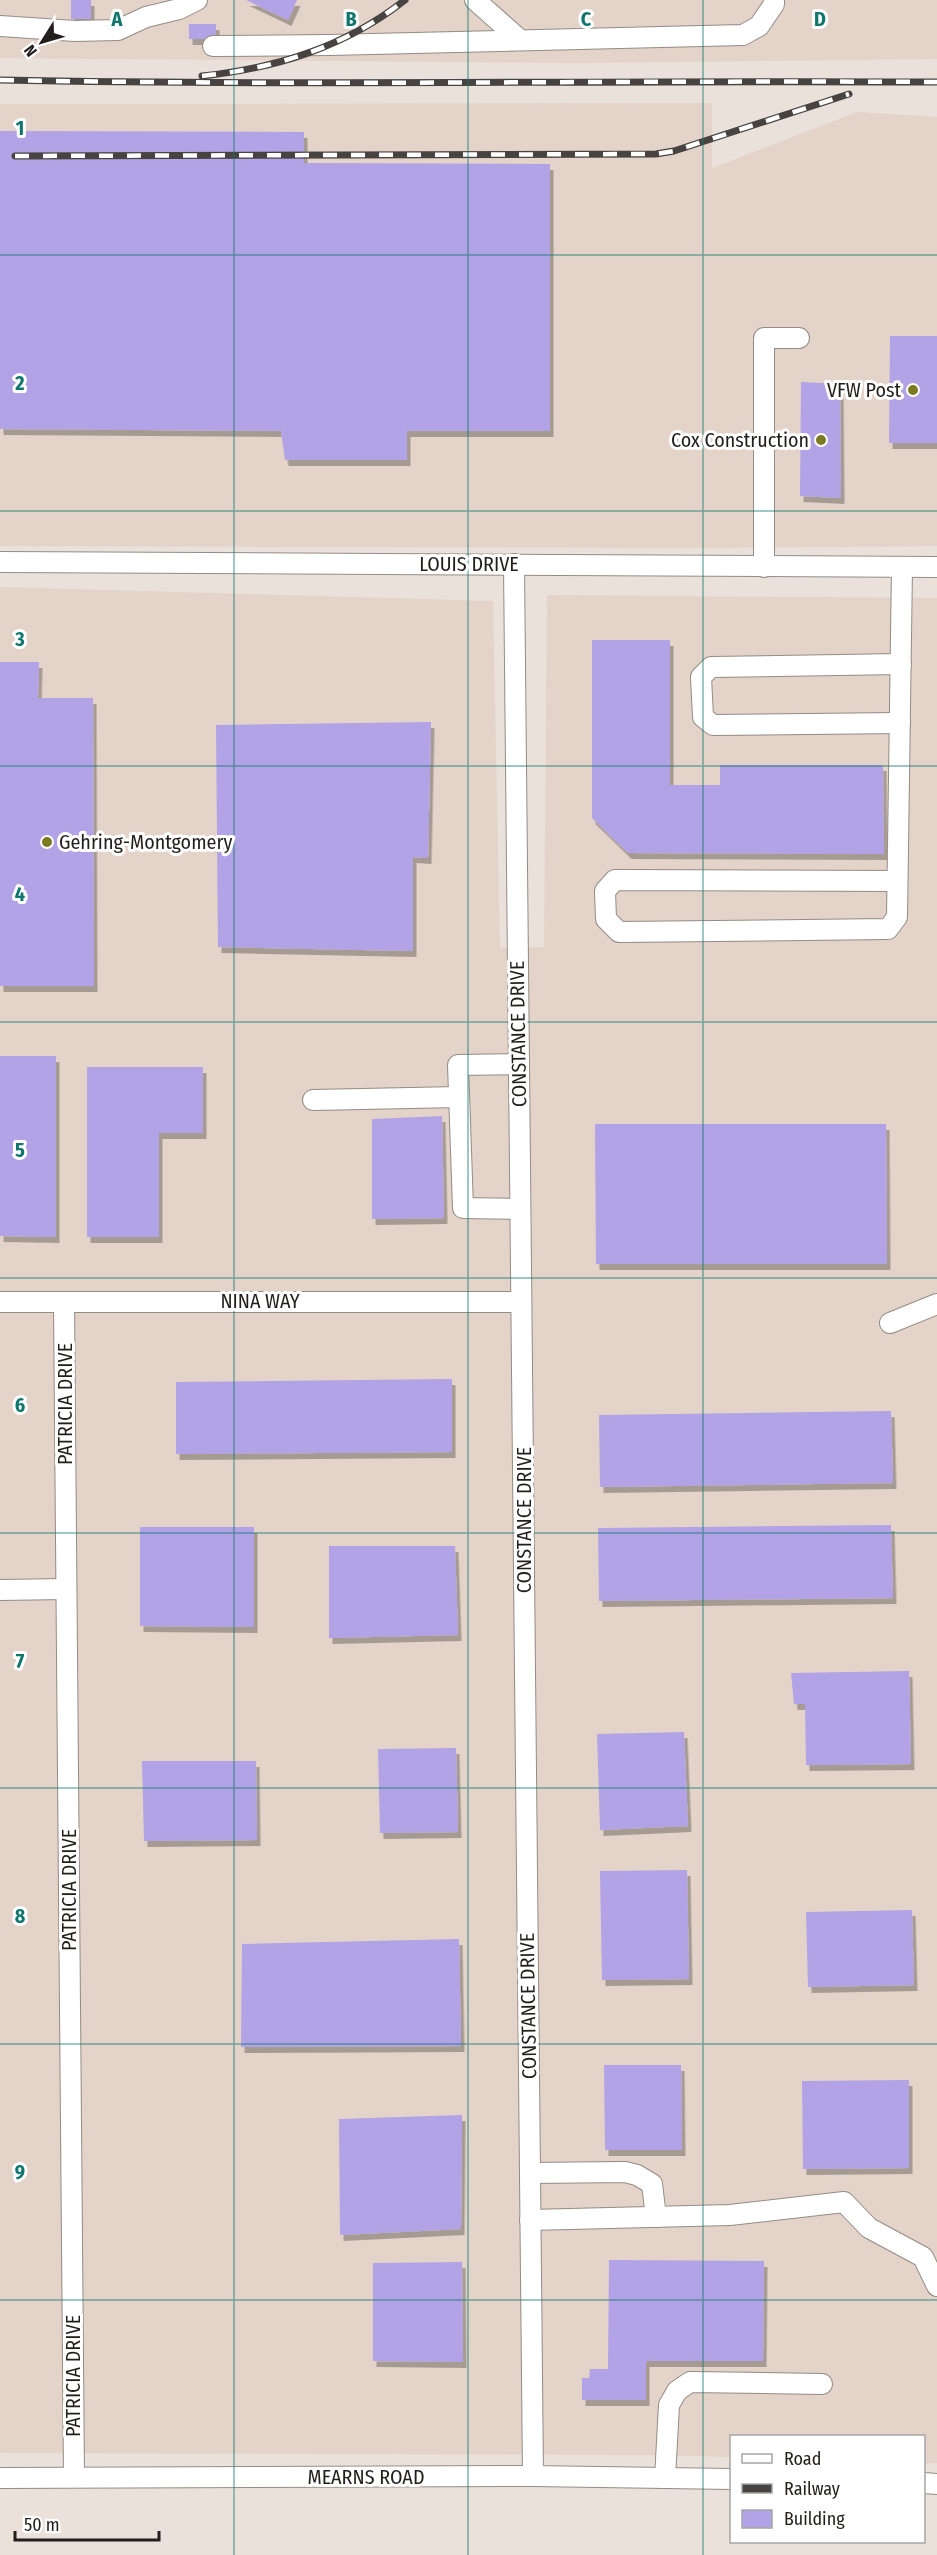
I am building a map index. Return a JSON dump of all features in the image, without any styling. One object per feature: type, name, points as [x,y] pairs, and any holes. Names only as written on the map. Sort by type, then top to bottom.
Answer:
[{"type":"street","points":[[0,26],[75,31],[118,30],[146,17],[179,9],[197,0]]},
{"type":"street","points":[[475,0],[519,39]]},
{"type":"street","points":[[213,46],[743,35],[759,26],[774,4],[774,0]]},
{"type":"street","points":[[764,567],[764,338],[799,338]]},
{"type":"street","name":"LOUIS DRIVE","points":[[0,562],[937,567]]},
{"type":"street","name":"CONSTANCE DRIVE","points":[[514,564],[533,2476]]},
{"type":"street","points":[[897,881],[615,880],[605,891],[606,919],[619,932],[888,929],[897,917],[902,567]]},
{"type":"street","points":[[900,723],[713,725],[703,717],[701,676],[711,667],[901,664]]},
{"type":"street","points":[[518,1064],[458,1065],[463,1208],[520,1209]]},
{"type":"street","points":[[313,1100],[459,1097]]},
{"type":"street","name":"NINA WAY","points":[[0,1302],[521,1302]]},
{"type":"street","name":"PATRICIA DRIVE","points":[[64,1302],[74,2477]]},
{"type":"street","points":[[890,1323],[937,1304]]},
{"type":"street","points":[[0,1590],[66,1589]]},
{"type":"street","points":[[530,2173],[625,2172],[637,2175],[652,2184],[656,2217]]},
{"type":"street","points":[[530,2220],[730,2215],[844,2202],[869,2228],[923,2258],[937,2286]]},
{"type":"street","points":[[665,2478],[669,2405],[677,2391],[690,2382],[822,2384]]},
{"type":"street","name":"MEARNS ROAD","points":[[0,2478],[533,2476],[730,2479]]},
{"type":"shaded area","points":[[0,0],[937,0],[937,59],[578,63],[0,58]]},
{"type":"shaded area","points":[[712,103],[712,168],[857,112],[937,117],[937,546],[704,548],[0,546],[0,104]]},
{"type":"shaded area","points":[[0,587],[493,601],[500,948],[544,947],[547,595],[937,598],[937,2463],[925,2463],[925,2435],[730,2435],[730,2457],[0,2453]]},
{"type":"building","points":[[71,0],[91,0],[91,19],[71,19]]},
{"type":"building","points":[[246,0],[297,0],[288,20]]},
{"type":"building","points":[[189,24],[216,24],[216,34],[204,39],[189,39]]},
{"type":"building","points":[[0,131],[304,132],[304,163],[550,164],[550,431],[407,431],[407,460],[285,460],[281,431],[0,429]]},
{"type":"building","name":"VFW Post","points":[[890,336],[937,336],[937,443],[889,443]]},
{"type":"building","name":"Cox Construction","points":[[801,382],[840,384],[841,498],[800,496]]},
{"type":"building","points":[[592,640],[670,640],[670,785],[720,785],[720,765],[883,765],[884,854],[628,853],[592,818]]},
{"type":"building","name":"Gehring-Montgomery","points":[[0,662],[39,662],[38,698],[93,698],[94,986],[0,986]]},
{"type":"building","points":[[431,722],[428,858],[413,857],[413,951],[218,947],[216,725]]},
{"type":"building","points":[[0,1056],[56,1056],[56,1237],[0,1236]]},
{"type":"building","points":[[87,1067],[203,1067],[203,1133],[159,1133],[159,1237],[87,1237]]},
{"type":"building","points":[[442,1116],[444,1218],[372,1219],[372,1119]]},
{"type":"building","points":[[595,1124],[886,1124],[887,1264],[596,1264]]},
{"type":"building","points":[[452,1379],[452,1452],[176,1454],[176,1382]]},
{"type":"building","points":[[891,1411],[893,1483],[600,1487],[599,1415]]},
{"type":"building","points":[[891,1525],[893,1598],[599,1601],[598,1528]]},
{"type":"building","points":[[140,1527],[254,1527],[254,1627],[140,1626]]},
{"type":"building","points":[[329,1546],[455,1546],[458,1635],[329,1638]]},
{"type":"building","points":[[909,1671],[911,1764],[806,1765],[805,1704],[794,1704],[791,1673]]},
{"type":"building","points":[[684,1732],[688,1826],[600,1830],[597,1734]]},
{"type":"building","points":[[456,1748],[458,1832],[380,1833],[378,1749]]},
{"type":"building","points":[[142,1761],[256,1761],[257,1840],[144,1841]]},
{"type":"building","points":[[687,1870],[689,1979],[602,1980],[600,1871]]},
{"type":"building","points":[[912,1910],[914,1985],[808,1987],[806,1912]]},
{"type":"building","points":[[459,1939],[461,2046],[241,2047],[242,1944]]},
{"type":"building","points":[[604,2065],[681,2065],[682,2150],[605,2150]]},
{"type":"building","points":[[909,2080],[909,2168],[803,2169],[802,2081]]},
{"type":"building","points":[[462,2115],[461,2229],[340,2235],[339,2119]]},
{"type":"building","points":[[609,2260],[764,2261],[763,2361],[646,2361],[646,2400],[582,2400],[582,2378],[589,2378],[590,2369],[608,2369]]},
{"type":"building","points":[[462,2262],[463,2362],[373,2361],[373,2263]]},
{"type":"railway","points":[[202,76],[257,67],[309,53],[359,31],[405,0]]},
{"type":"railway","points":[[0,80],[234,83],[937,82]]},
{"type":"railway","points":[[15,156],[656,154],[674,151],[849,94]]},
{"type":"place","name":"VFW Post","points":[[913,390]]},
{"type":"place","name":"Cox Construction","points":[[821,440]]},
{"type":"place","name":"Gehring-Montgomery","points":[[47,842]]}]
